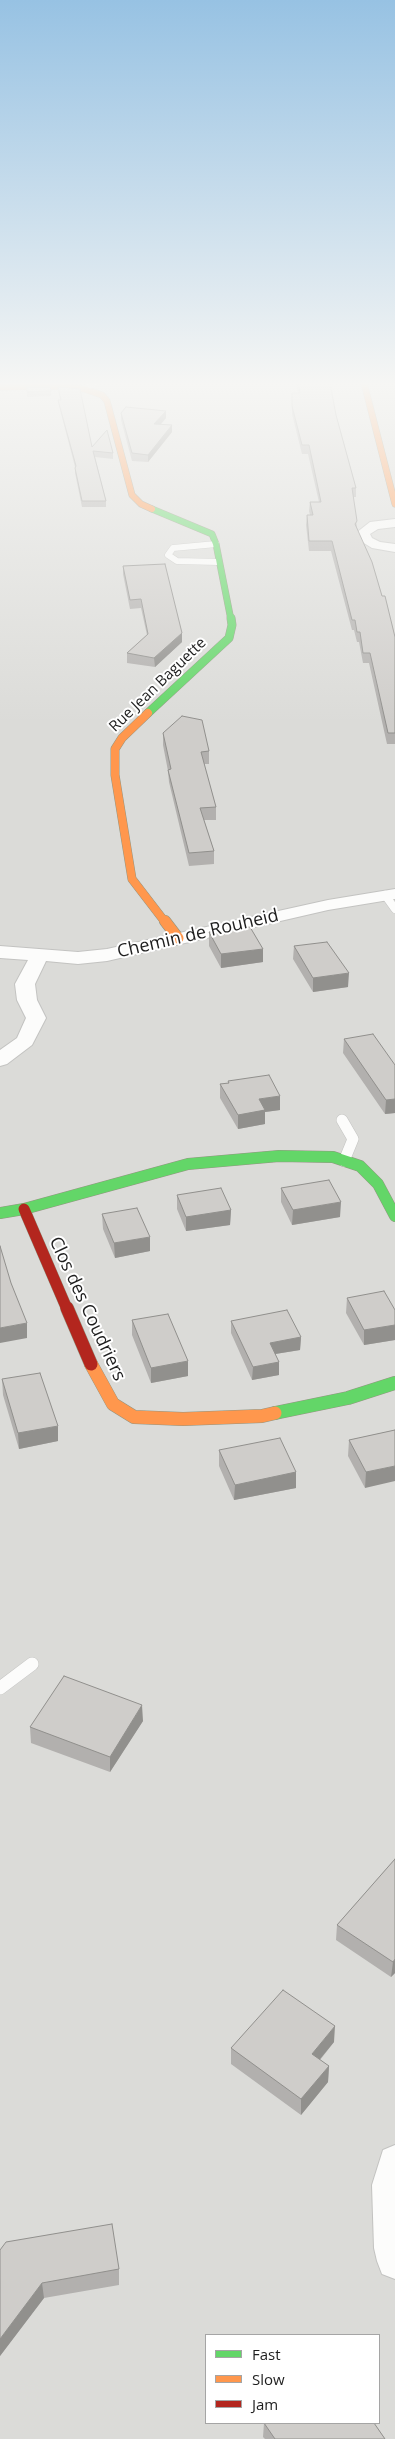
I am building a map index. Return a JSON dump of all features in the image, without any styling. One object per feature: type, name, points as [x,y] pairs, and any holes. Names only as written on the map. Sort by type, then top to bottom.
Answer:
[{"type":"street","points":[[134,497],[141,504],[212,534],[216,544]]},
{"type":"street","points":[[395,523],[375,525],[363,533],[366,540],[377,545],[395,548]]},
{"type":"street","name":"Rue Jean Baguette","points":[[178,938],[132,879],[115,775],[115,749],[122,738],[229,638],[232,625],[216,544]]},
{"type":"street","name":"Chemin de Rouheid","points":[[0,952],[39,957],[78,958],[107,955],[178,938],[392,899]]},
{"type":"street","points":[[0,1060],[25,1040],[36,1018],[27,1000],[25,984],[39,957]]},
{"type":"street","points":[[0,1213],[24,1209],[188,1164],[279,1156],[333,1157],[360,1166],[378,1184],[395,1216]]},
{"type":"street","name":"Clos des Coudriers","points":[[24,1209],[96,1376],[113,1404],[134,1417],[182,1419],[262,1416],[348,1398],[395,1383]]},
{"type":"street","points":[[395,2162],[390,2185],[392,2248],[395,2261]]},
{"type":"lane","points":[[216,544],[173,548],[168,555],[182,561],[219,562]]},
{"type":"lane","points":[[342,1120],[353,1139],[344,1160]]},
{"type":"lane","points":[[0,1688],[32,1664]]},
{"type":"shaded area","points":[[0,497],[395,497],[395,2439],[0,2439]]},
{"type":"building","points":[[81,497],[105,497],[106,501],[82,501]]},
{"type":"building","points":[[320,497],[353,497],[357,521],[355,524],[372,562],[382,596],[385,596],[395,637],[395,733],[388,733],[370,653],[363,653],[360,632],[357,632],[355,620],[352,620],[332,541],[309,541],[307,515],[313,515],[310,502],[321,502]]},
{"type":"building","points":[[165,564],[182,633],[154,658],[127,653],[148,634],[141,599],[130,600],[123,566]]},
{"type":"building","points":[[182,716],[202,720],[209,751],[201,752],[216,807],[200,808],[214,851],[189,853],[168,770],[171,769],[163,733]]},
{"type":"building","points":[[250,927],[263,949],[221,954],[209,932]]},
{"type":"building","points":[[327,942],[349,973],[313,978],[294,946]]},
{"type":"building","points":[[373,1034],[395,1065],[395,1099],[386,1100],[344,1039]]},
{"type":"building","points":[[269,1075],[280,1096],[259,1099],[265,1110],[238,1115],[220,1084],[229,1083],[228,1081]]},
{"type":"building","points":[[329,1180],[341,1202],[293,1210],[281,1188]]},
{"type":"building","points":[[221,1188],[231,1210],[186,1217],[177,1195]]},
{"type":"building","points":[[137,1208],[150,1237],[114,1243],[102,1214]]},
{"type":"building","points":[[0,1246],[11,1283],[27,1323],[0,1328]]},
{"type":"building","points":[[384,1291],[395,1310],[395,1325],[364,1330],[347,1298]]},
{"type":"building","points":[[287,1310],[301,1337],[270,1343],[279,1362],[253,1367],[231,1321]]},
{"type":"building","points":[[168,1314],[188,1361],[151,1368],[132,1320]]},
{"type":"building","points":[[40,1373],[58,1426],[18,1433],[2,1379]]},
{"type":"building","points":[[395,1430],[395,1466],[366,1472],[349,1440]]},
{"type":"building","points":[[280,1438],[296,1472],[235,1485],[219,1450]]},
{"type":"building","points":[[64,1676],[142,1705],[110,1757],[30,1727]]},
{"type":"building","points":[[395,1859],[395,1959],[393,1962],[337,1925]]},
{"type":"building","points":[[283,1990],[335,2026],[312,2054],[329,2066],[301,2099],[231,2048]]},
{"type":"building","points":[[112,2224],[119,2269],[42,2283],[0,2339],[0,2250],[6,2242]]},
{"type":"building","points":[[265,2424],[375,2424],[385,2439],[275,2439]]},
{"type":"traffic: fast","points":[[148,713],[229,638],[232,625],[216,544],[212,534],[152,509]]},
{"type":"traffic: fast","points":[[0,1213],[24,1209],[188,1164],[279,1156],[333,1157],[360,1166],[378,1184],[395,1216]]},
{"type":"traffic: fast","points":[[275,1413],[348,1398],[395,1383]]},
{"type":"traffic: slow","points":[[134,497],[141,504],[152,509]]},
{"type":"traffic: slow","points":[[393,497],[395,504]]},
{"type":"traffic: slow","points":[[148,713],[122,738],[115,749],[115,775],[132,879],[178,938]]},
{"type":"traffic: slow","points":[[91,1364],[113,1404],[134,1417],[183,1419],[262,1416],[275,1413]]},
{"type":"traffic: jam","points":[[24,1209],[91,1364]]}]
